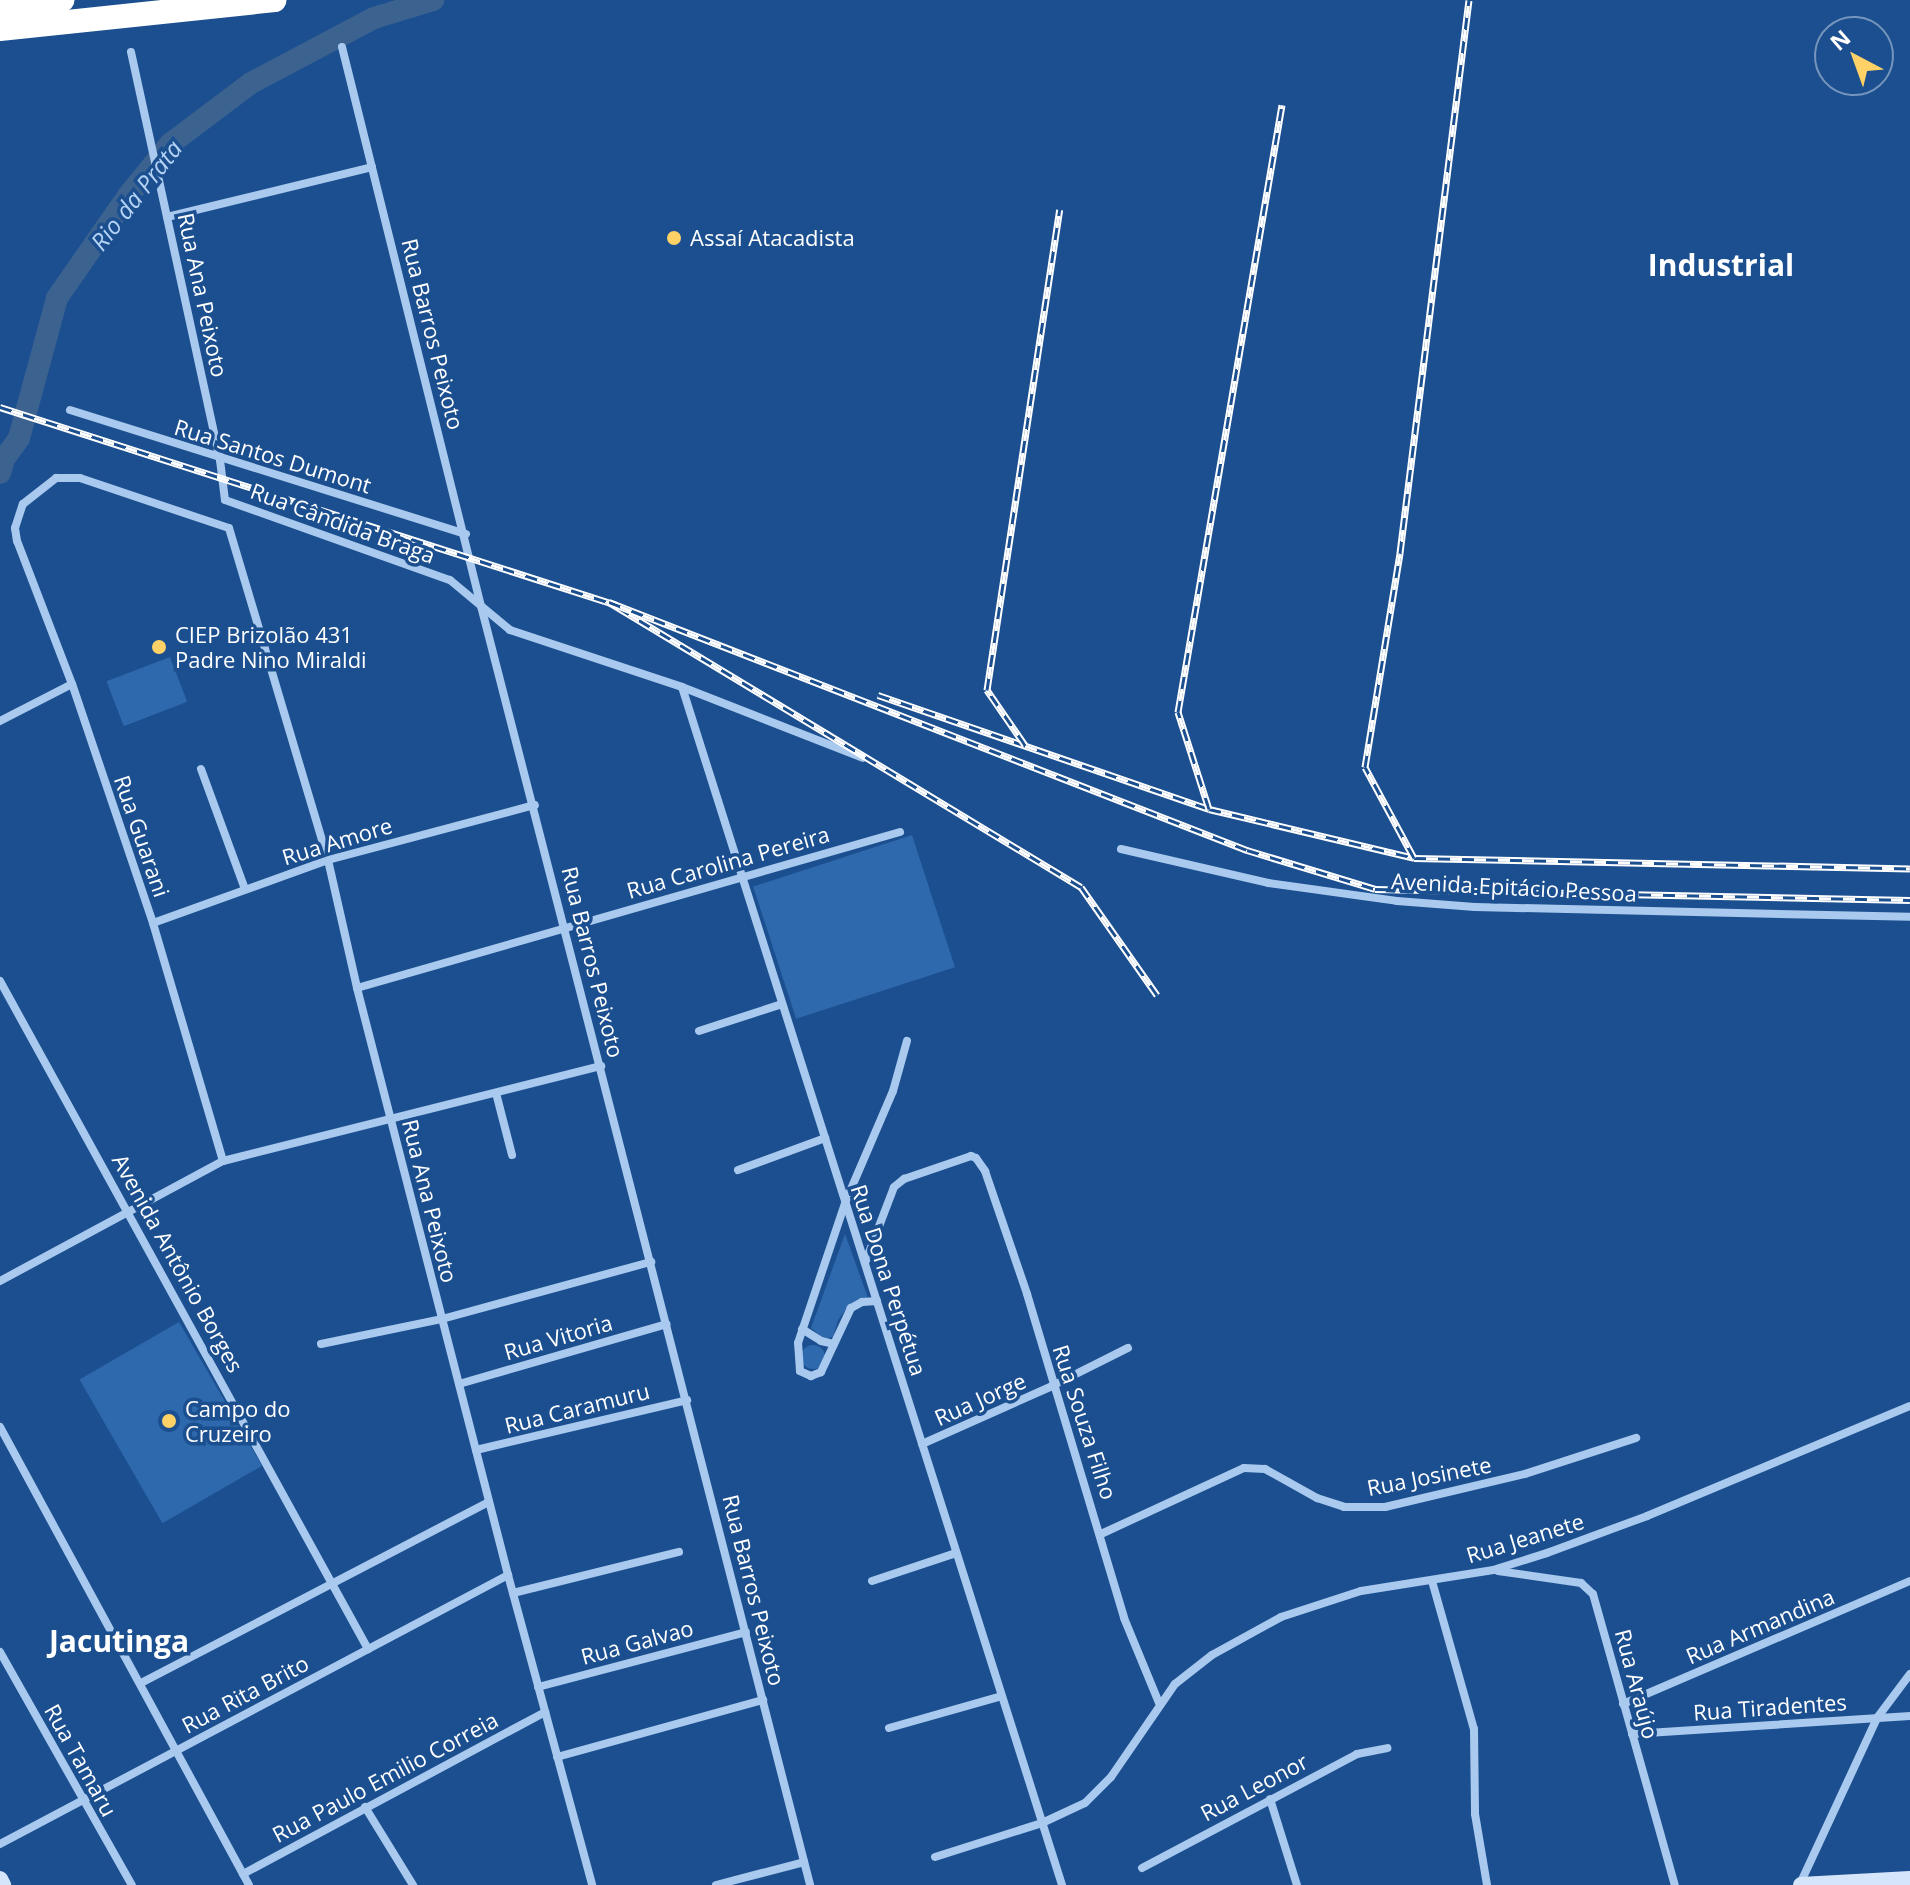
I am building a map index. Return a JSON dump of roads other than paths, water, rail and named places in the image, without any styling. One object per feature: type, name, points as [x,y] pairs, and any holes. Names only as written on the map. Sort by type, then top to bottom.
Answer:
[{"type":"highway","points":[[0,8],[62,0]]},
{"type":"highway","points":[[0,29],[274,0]]},
{"type":"main road","points":[[0,1879],[3,1885]]},
{"type":"main road","points":[[1800,1885],[1910,1879]]},
{"type":"street","name":"Rua Barros Peixoto","points":[[342,47],[466,534],[481,606],[535,805],[810,1885]]},
{"type":"street","name":"Rua Ana Peixoto","points":[[131,52],[220,460],[225,500]]},
{"type":"street","points":[[167,217],[372,167]]},
{"type":"street","name":"Rua Santos Dumont","points":[[70,410],[220,460],[466,534]]},
{"type":"street","name":"Rua Cândida Braga","points":[[15,528],[28,497],[56,478],[70,476],[229,528]]},
{"type":"street","name":"Rua Cândida Braga","points":[[225,500],[450,580],[481,606]]},
{"type":"street","name":"Rua Guarani","points":[[15,528],[23,560],[72,684],[153,923],[223,1161]]},
{"type":"street","name":"Rua Ana Peixoto","points":[[229,528],[328,860],[357,988],[489,1502],[592,1885]]},
{"type":"street","points":[[481,606],[510,630],[727,703],[863,758]]},
{"type":"street","points":[[0,721],[72,684]]},
{"type":"street","name":"Rua Dona Perpétua","points":[[682,687],[1062,1885]]},
{"type":"street","points":[[201,769],[245,889]]},
{"type":"street","name":"Rua Amore","points":[[153,923],[328,860],[535,805]]},
{"type":"street","name":"Rua Carolina Pereira","points":[[357,988],[900,832]]},
{"type":"street","name":"Avenida Epitácio Pessoa","points":[[1121,849],[1268,883],[1397,901],[1475,907],[1910,917]]},
{"type":"street","name":"Avenida Antônio Borges","points":[[0,981],[130,1211],[368,1649]]},
{"type":"street","points":[[699,1031],[782,1004]]},
{"type":"street","points":[[877,1301],[862,1302],[851,1308],[821,1372],[805,1375],[800,1371],[796,1351],[802,1329],[845,1203],[893,1091],[907,1041]]},
{"type":"street","points":[[0,1281],[223,1161],[601,1066]]},
{"type":"street","points":[[496,1093],[512,1155]]},
{"type":"street","points":[[738,1170],[825,1138]]},
{"type":"street","name":"Rua Souza Filho","points":[[865,1264],[894,1187],[904,1179],[971,1156],[985,1171],[1101,1534],[1124,1618],[1159,1703]]},
{"type":"street","points":[[321,1344],[442,1319],[651,1262]]},
{"type":"street","name":"Rua Vitoria","points":[[459,1384],[667,1324]]},
{"type":"street","points":[[802,1329],[821,1341],[834,1344]]},
{"type":"street","name":"Rua Jorge","points":[[922,1444],[1128,1348]]},
{"type":"street","name":"Rua Caramuru","points":[[476,1450],[687,1400]]},
{"type":"street","name":"Rua Jeanete","points":[[935,1857],[1042,1823],[1099,1792],[1175,1684],[1212,1655],[1281,1617],[1361,1591],[1493,1570],[1647,1516],[1910,1406]]},
{"type":"street","points":[[0,1427],[249,1885]]},
{"type":"street","name":"Rua Josinete","points":[[1101,1534],[1244,1468],[1265,1469],[1317,1498],[1344,1507],[1385,1507],[1525,1474],[1636,1438]]},
{"type":"street","points":[[141,1683],[489,1502]]},
{"type":"street","points":[[513,1593],[679,1552]]},
{"type":"street","points":[[872,1581],[956,1553]]},
{"type":"street","name":"Rua Araújo","points":[[1493,1570],[1588,1587],[1593,1594],[1675,1885]]},
{"type":"street","name":"Rua Rita Brito","points":[[0,1844],[508,1575]]},
{"type":"street","points":[[1432,1581],[1474,1729],[1475,1814],[1487,1885]]},
{"type":"street","name":"Rua Armandina","points":[[1623,1704],[1910,1581]]},
{"type":"street","name":"Rua Galvao","points":[[538,1687],[746,1632]]},
{"type":"street","name":"Rua Tamaru","points":[[0,1652],[132,1885]]},
{"type":"street","points":[[1800,1885],[1877,1718],[1910,1674]]},
{"type":"street","points":[[889,1728],[1002,1696]]},
{"type":"street","points":[[557,1757],[763,1700]]},
{"type":"street","name":"Rua Paulo Emilio Correia","points":[[243,1874],[545,1712]]},
{"type":"street","name":"Rua Tiradentes","points":[[1632,1734],[1910,1716]]},
{"type":"street","name":"Rua Leonor","points":[[1142,1868],[1357,1754],[1387,1748]]},
{"type":"street","points":[[1270,1799],[1297,1885]]},
{"type":"street","points":[[365,1807],[413,1885]]},
{"type":"street","points":[[716,1885],[804,1862]]},
{"type":"waterway","name":"Rio da Prata","points":[[0,473],[4,459],[19,438],[57,298],[128,196],[170,144],[251,83],[374,18],[433,0]]},
{"type":"railway","points":[[1414,858],[1365,767],[1400,553],[1469,0]]},
{"type":"railway","points":[[1209,809],[1178,712],[1282,105]]},
{"type":"railway","points":[[1025,745],[987,690],[1060,210]]},
{"type":"railway","points":[[0,407],[617,605]]},
{"type":"railway","points":[[1157,995],[1081,887],[609,602],[1247,850],[1375,889],[1910,900]]},
{"type":"railway","points":[[878,695],[1209,809],[1414,858],[1910,868]]},
{"type":"place","name":"Assaí Atacadista","points":[[674,238]]},
{"type":"place","name":"CIEP Brizolão 431 Padre Nino Miraldi","points":[[159,647]]},
{"type":"place","name":"Campo do Cruzeiro","points":[[169,1421]]},
{"type":"district","name":"Industrial","points":[[1721,265]]},
{"type":"district","name":"Jacutinga","points":[[119,1641]]}]
